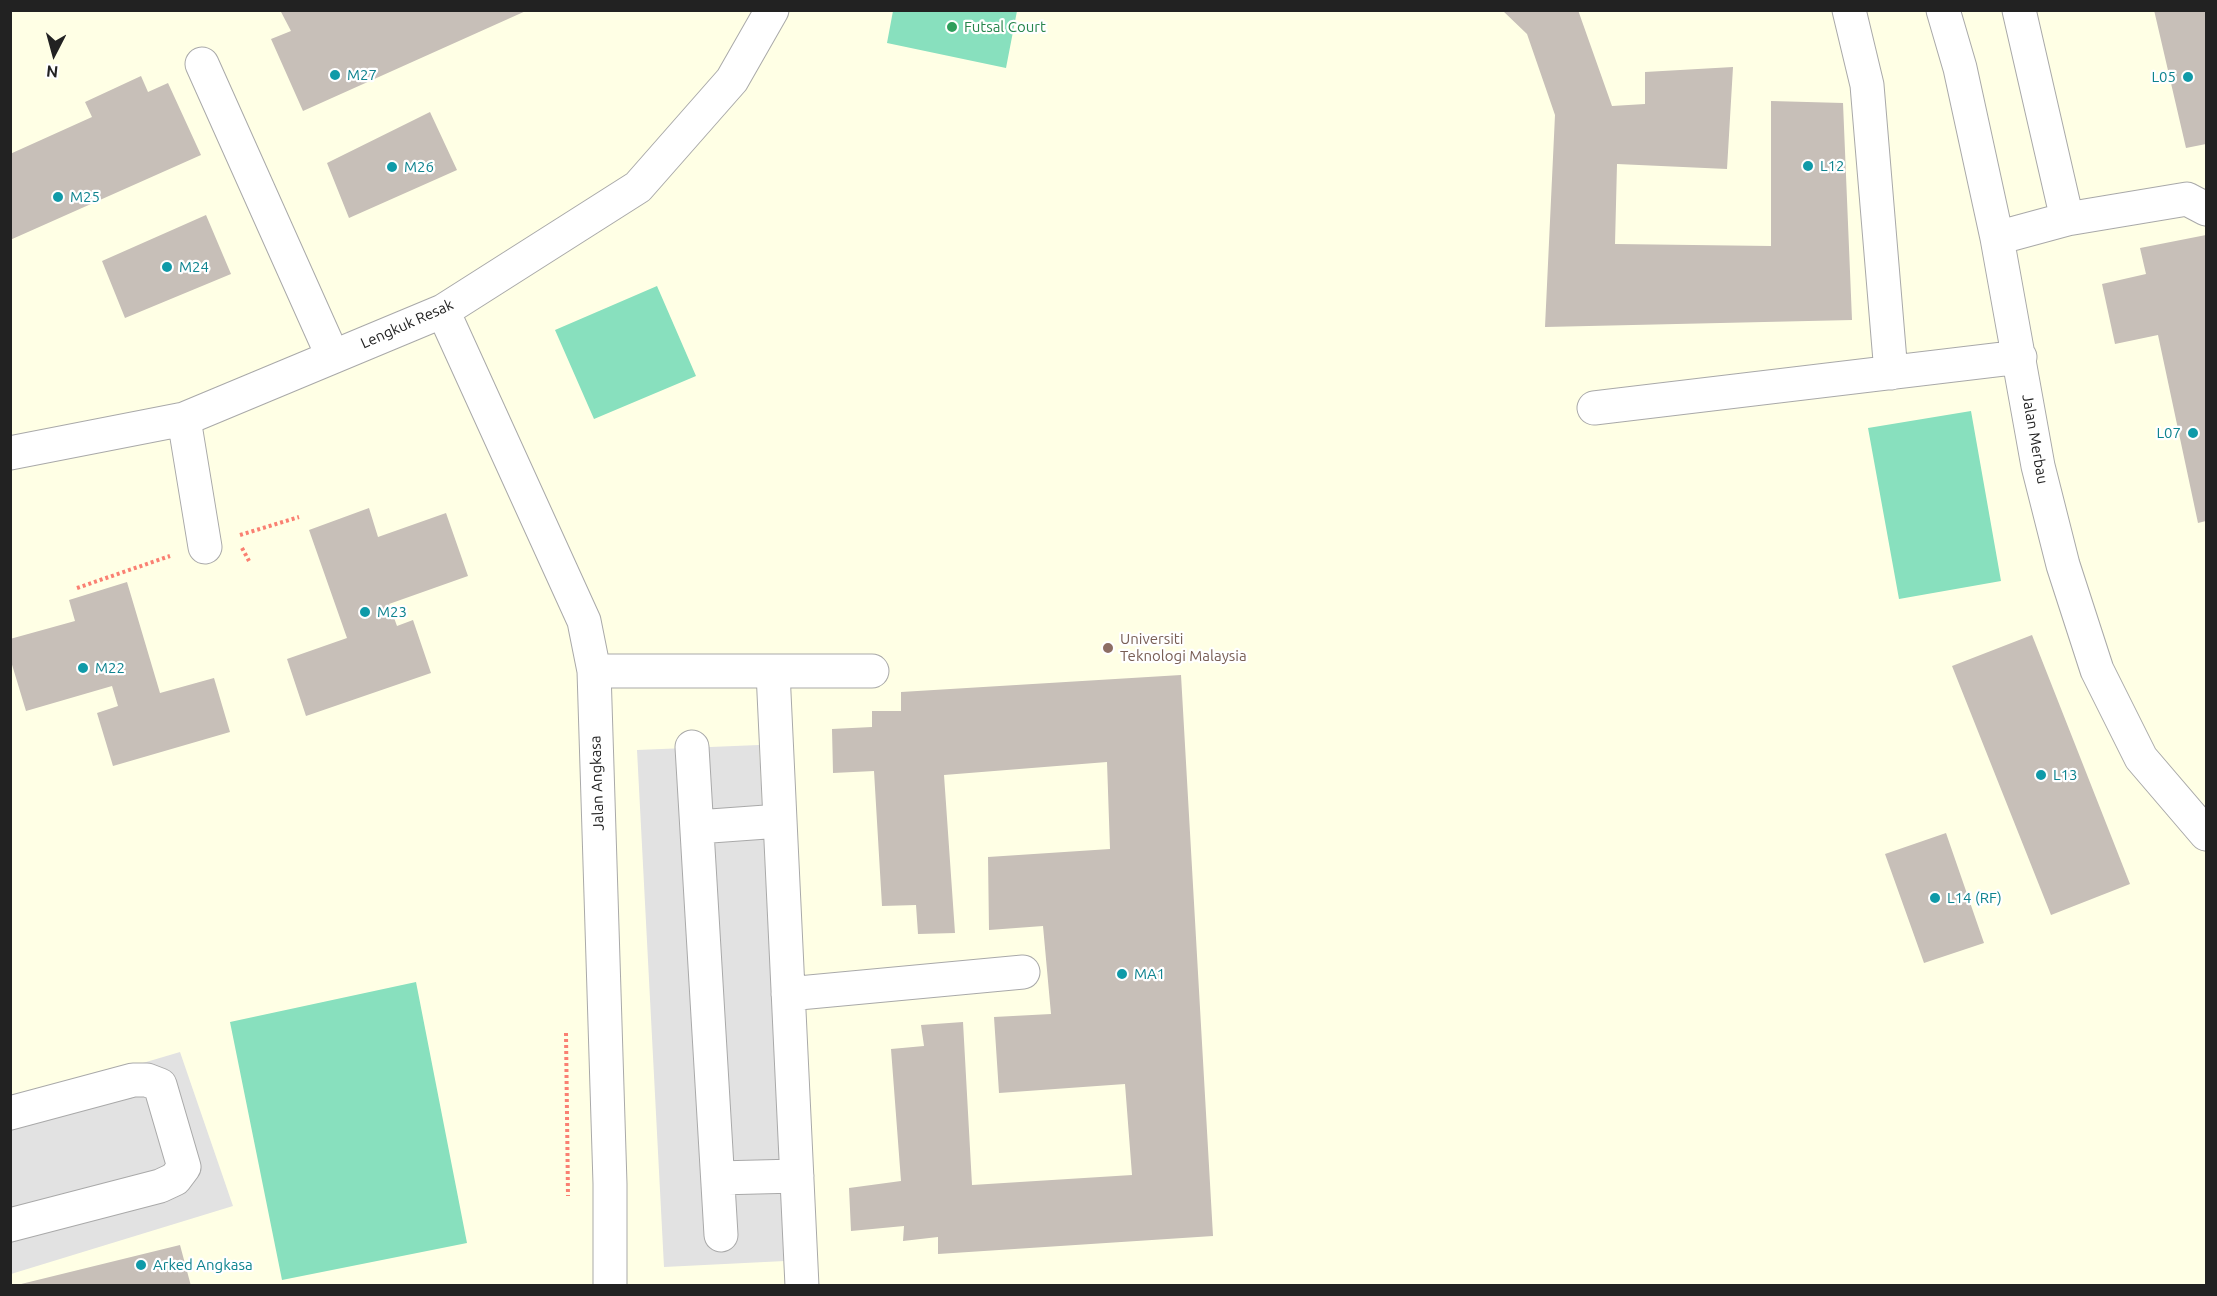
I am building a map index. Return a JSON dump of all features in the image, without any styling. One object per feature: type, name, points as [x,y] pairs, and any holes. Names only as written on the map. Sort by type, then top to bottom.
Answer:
[{"type":"street","name":"Lengkuk Resak","points":[[10,453],[184,418],[443,311],[638,187],[732,80],[772,10]]},
{"type":"street","points":[[1849,10],[1867,85],[1891,373]]},
{"type":"street","name":"Jalan Merbau","points":[[1943,10],[1960,68],[1997,238],[2046,499],[2063,565],[2097,670],[2141,758],[2206,834]]},
{"type":"street","points":[[2019,10],[2067,219]]},
{"type":"street","points":[[202,64],[333,357]]},
{"type":"street","points":[[1997,238],[2067,219],[2187,199],[2206,209]]},
{"type":"street","name":"Jalan Angkasa","points":[[443,311],[584,621],[594,671],[610,1184],[617,1284]]},
{"type":"street","points":[[1594,408],[2020,357]]},
{"type":"street","points":[[184,418],[193,550]]},
{"type":"street","points":[[594,671],[872,671]]},
{"type":"street","points":[[773,672],[802,1286]]},
{"type":"street","points":[[692,747],[721,1235]]},
{"type":"street","points":[[697,827],[780,821]]},
{"type":"street","points":[[788,994],[1023,972]]},
{"type":"street","points":[[10,1113],[133,1080],[147,1080],[160,1085],[184,1167],[175,1179],[160,1186],[10,1225]]},
{"type":"street","points":[[718,1178],[797,1176]]},
{"type":"path","points":[[236,536],[299,517]]},
{"type":"path","points":[[234,525],[236,536],[249,561]]},
{"type":"path","points":[[77,588],[193,550]]},
{"type":"path","points":[[566,1031],[568,1196]]},
{"type":"shaded area","name":"Universiti Teknologi Malaysia","points":[[11,11],[2206,11],[2206,1285],[11,1285]]},
{"type":"shaded area","points":[[759,745],[785,1261],[664,1267],[637,750]]},
{"type":"shaded area","points":[[180,1052],[233,1206],[11,1274],[11,1102]]},
{"type":"green space","name":"Futsal Court","points":[[893,11],[1017,11],[1006,68],[887,43]]},
{"type":"green space","points":[[657,286],[696,376],[594,419],[555,330]]},
{"type":"green space","points":[[1971,411],[2001,581],[1899,599],[1868,428]]},
{"type":"green space","points":[[416,982],[467,1243],[282,1280],[230,1022]]},
{"type":"building","name":"M27","points":[[280,10],[528,10],[303,111],[271,39],[291,31]]},
{"type":"building","name":"L12","points":[[1502,10],[1578,10],[1612,106],[1645,104],[1645,72],[1733,67],[1727,169],[1617,164],[1615,244],[1771,246],[1771,101],[1843,103],[1852,320],[1545,327],[1555,115],[1527,34]]},
{"type":"building","name":"L05","points":[[2154,10],[2206,10],[2206,144],[2186,148]]},
{"type":"building","name":"M25","points":[[141,76],[148,92],[168,83],[201,155],[10,240],[10,154],[92,117],[85,102]]},
{"type":"building","name":"M26","points":[[430,112],[457,170],[349,218],[327,163]]},
{"type":"building","name":"M24","points":[[206,215],[231,274],[125,318],[102,261]]},
{"type":"building","name":"L07","points":[[2206,235],[2206,521],[2198,523],[2158,335],[2115,344],[2102,284],[2146,274],[2140,248]]},
{"type":"building","name":"M23","points":[[369,508],[378,537],[446,513],[468,576],[389,604],[397,626],[413,620],[431,673],[306,716],[287,659],[347,638],[309,530]]},
{"type":"building","name":"M22","points":[[127,582],[160,693],[214,678],[230,732],[113,766],[97,713],[118,706],[112,686],[26,711],[10,658],[10,639],[75,621],[69,600]]},
{"type":"building","name":"L13","points":[[2032,635],[2130,884],[2051,915],[1952,666]]},
{"type":"building","name":"MA1","points":[[1181,675],[1213,1236],[938,1254],[938,1237],[903,1241],[904,1226],[851,1231],[849,1188],[901,1181],[891,1049],[924,1046],[921,1025],[963,1022],[972,1185],[1132,1175],[1125,1084],[999,1093],[994,1017],[1051,1014],[1043,926],[989,930],[988,857],[1110,849],[1107,762],[944,775],[955,933],[918,934],[916,905],[882,906],[874,771],[833,773],[832,729],[872,727],[872,711],[901,711],[901,692]]},
{"type":"building","name":"L14 (RF)","points":[[1946,833],[1984,943],[1924,963],[1885,854]]},
{"type":"building","name":"Arked Angkasa","points":[[180,1245],[191,1286],[17,1286],[17,1285]]},
{"type":"place","name":"Futsal Court","points":[[952,27]]},
{"type":"place","name":"M27","points":[[335,75]]},
{"type":"place","name":"L05","points":[[2188,77]]},
{"type":"place","name":"L12","points":[[1808,166]]},
{"type":"place","name":"M26","points":[[392,167]]},
{"type":"place","name":"M25","points":[[58,197]]},
{"type":"place","name":"M24","points":[[167,267]]},
{"type":"place","name":"L07","points":[[2193,433]]},
{"type":"place","name":"M23","points":[[365,612]]},
{"type":"place","name":"Universiti Teknologi Malaysia","points":[[1108,648]]},
{"type":"place","name":"M22","points":[[83,668]]},
{"type":"place","name":"L13","points":[[2041,775]]},
{"type":"place","name":"L14 (RF)","points":[[1935,898]]},
{"type":"place","name":"MA1","points":[[1122,974]]},
{"type":"place","name":"Arked Angkasa","points":[[141,1265]]}]
